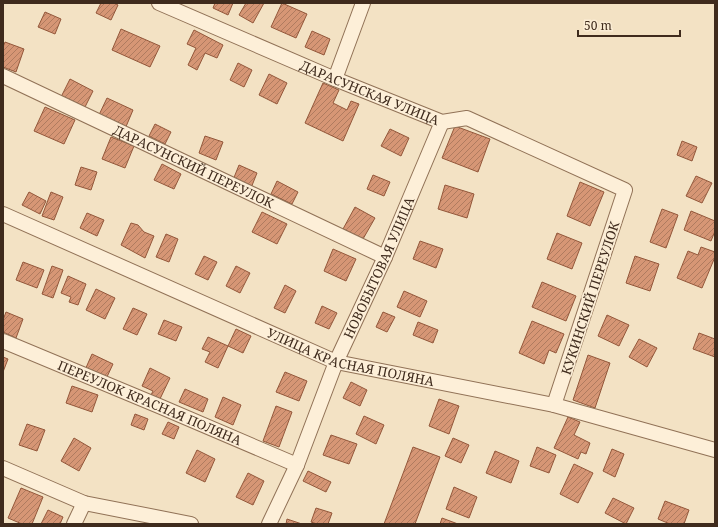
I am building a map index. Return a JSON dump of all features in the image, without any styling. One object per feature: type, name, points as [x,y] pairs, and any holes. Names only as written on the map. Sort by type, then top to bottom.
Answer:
[{"type":"street","name":"ДАРАСУНСКАЯ УЛИЦА","points":[[158,3],[335,79],[442,122],[467,118],[625,190]]},
{"type":"street","points":[[335,79],[363,3]]},
{"type":"street","name":"ДАРАСУНСКИЙ ПЕРЕУЛОК","points":[[3,76],[385,257]]},
{"type":"street","name":"НОВОБЫТОВАЯ УЛИЦА","points":[[269,524],[297,465],[336,362],[385,257],[442,122]]},
{"type":"street","name":"КУКИНСКИЙ ПЕРЕУЛОК","points":[[554,405],[625,190]]},
{"type":"street","name":"УЛИЦА КРАСНАЯ ПОЛЯНА","points":[[3,214],[336,362],[554,405],[715,450]]},
{"type":"street","name":"ПЕРЕУЛОК КРАСНАЯ ПОЛЯНА","points":[[3,341],[297,465]]},
{"type":"street","points":[[3,468],[84,503],[191,524]]},
{"type":"street","points":[[74,524],[84,503]]},
{"type":"building","points":[[101,3],[114,3],[118,5],[111,20],[96,13]]},
{"type":"building","points":[[215,3],[233,3],[228,15],[213,8]]},
{"type":"building","points":[[246,3],[264,3],[253,23],[239,15]]},
{"type":"building","points":[[282,3],[307,14],[296,38],[271,27]]},
{"type":"building","points":[[45,12],[61,19],[55,34],[38,27]]},
{"type":"building","points":[[121,29],[160,46],[150,67],[112,50]]},
{"type":"building","points":[[194,30],[223,45],[217,58],[205,53],[197,70],[188,65],[196,48],[187,44]]},
{"type":"building","points":[[312,31],[330,39],[324,55],[305,47]]},
{"type":"building","points":[[5,42],[24,49],[16,72],[3,67],[3,47]]},
{"type":"building","points":[[238,63],[252,70],[244,87],[230,80]]},
{"type":"building","points":[[269,74],[287,83],[277,104],[259,95]]},
{"type":"building","points":[[70,79],[93,91],[84,109],[61,97]]},
{"type":"building","points":[[323,83],[339,90],[333,103],[347,110],[351,101],[359,104],[343,141],[305,123]]},
{"type":"building","points":[[107,98],[133,110],[125,129],[98,117]]},
{"type":"building","points":[[45,107],[75,120],[64,144],[34,131]]},
{"type":"building","points":[[155,124],[171,132],[165,144],[149,136]]},
{"type":"building","points":[[455,126],[490,139],[478,172],[442,158]]},
{"type":"building","points":[[390,129],[409,138],[401,156],[381,146]]},
{"type":"building","points":[[205,136],[223,142],[216,160],[199,153]]},
{"type":"building","points":[[111,137],[134,146],[125,168],[102,159]]},
{"type":"building","points":[[682,141],[697,147],[692,161],[677,155]]},
{"type":"building","points":[[162,164],[181,174],[174,189],[154,180]]},
{"type":"building","points":[[239,165],[257,173],[251,188],[233,180]]},
{"type":"building","points":[[81,167],[97,172],[91,190],[75,185]]},
{"type":"building","points":[[373,175],[390,182],[384,196],[367,189]]},
{"type":"building","points":[[696,176],[712,183],[702,203],[686,196]]},
{"type":"building","points":[[277,181],[298,192],[292,204],[271,194]]},
{"type":"building","points":[[580,182],[604,192],[590,226],[567,216]]},
{"type":"building","points":[[445,185],[474,194],[467,218],[438,209]]},
{"type":"building","points":[[29,192],[46,201],[40,214],[22,205]]},
{"type":"building","points":[[51,192],[63,197],[54,220],[42,216]]},
{"type":"building","points":[[355,207],[375,218],[363,239],[343,229]]},
{"type":"building","points":[[662,209],[678,215],[666,248],[650,242]]},
{"type":"building","points":[[691,211],[715,221],[715,231],[711,241],[684,230]]},
{"type":"building","points":[[262,212],[287,224],[277,244],[252,232]]},
{"type":"building","points":[[87,213],[104,220],[97,236],[80,228]]},
{"type":"building","points":[[131,223],[138,225],[144,232],[154,236],[145,258],[121,245]]},
{"type":"building","points":[[557,233],[582,243],[572,269],[547,259]]},
{"type":"building","points":[[166,234],[178,239],[169,262],[156,257]]},
{"type":"building","points":[[420,241],[443,249],[436,268],[413,259]]},
{"type":"building","points":[[701,247],[715,252],[715,257],[702,288],[677,278],[688,251],[698,255]]},
{"type":"building","points":[[333,249],[356,259],[346,281],[324,271]]},
{"type":"building","points":[[204,256],[217,262],[208,280],[195,274]]},
{"type":"building","points":[[635,256],[659,264],[650,291],[626,283]]},
{"type":"building","points":[[23,262],[44,270],[37,288],[16,280]]},
{"type":"building","points":[[52,266],[63,270],[53,298],[42,294]]},
{"type":"building","points":[[236,266],[250,273],[240,293],[226,286]]},
{"type":"building","points":[[68,276],[86,284],[78,305],[69,302],[71,297],[61,293]]},
{"type":"building","points":[[542,282],[576,296],[566,321],[532,307]]},
{"type":"building","points":[[285,285],[296,291],[285,313],[274,308]]},
{"type":"building","points":[[96,289],[115,298],[105,319],[86,310]]},
{"type":"building","points":[[404,291],[427,301],[420,317],[397,307]]},
{"type":"building","points":[[322,306],[337,313],[329,329],[315,323]]},
{"type":"building","points":[[133,308],[147,314],[137,335],[123,329]]},
{"type":"building","points":[[6,312],[23,319],[16,338],[3,332],[3,320]]},
{"type":"building","points":[[383,312],[395,317],[387,332],[376,327]]},
{"type":"building","points":[[607,315],[629,325],[619,346],[598,336]]},
{"type":"building","points":[[164,320],[182,327],[176,341],[158,334]]},
{"type":"building","points":[[532,321],[564,334],[556,353],[549,350],[544,364],[519,353]]},
{"type":"building","points":[[418,322],[438,330],[433,343],[413,335]]},
{"type":"building","points":[[236,329],[251,336],[243,353],[228,346]]},
{"type":"building","points":[[699,333],[715,339],[715,357],[693,349]]},
{"type":"building","points":[[208,337],[228,346],[218,368],[205,362],[210,352],[202,349]]},
{"type":"building","points":[[639,339],[657,348],[647,367],[629,357]]},
{"type":"building","points":[[92,354],[113,364],[106,379],[85,370]]},
{"type":"building","points":[[588,355],[610,363],[595,408],[573,400]]},
{"type":"building","points":[[3,357],[8,359],[3,372]]},
{"type":"building","points":[[150,368],[170,378],[159,401],[150,397],[153,391],[142,386]]},
{"type":"building","points":[[285,372],[307,381],[299,401],[276,392]]},
{"type":"building","points":[[351,382],[367,390],[360,406],[343,398]]},
{"type":"building","points":[[72,386],[98,395],[92,412],[66,403]]},
{"type":"building","points":[[185,389],[208,399],[203,412],[179,402]]},
{"type":"building","points":[[223,397],[241,405],[233,425],[215,417]]},
{"type":"building","points":[[439,399],[459,406],[449,434],[429,426]]},
{"type":"building","points":[[276,406],[292,412],[279,447],[263,441]]},
{"type":"building","points":[[135,414],[148,419],[144,430],[131,425]]},
{"type":"building","points":[[364,416],[384,425],[376,444],[356,434]]},
{"type":"building","points":[[568,417],[580,422],[574,435],[590,443],[586,454],[581,452],[578,459],[554,448]]},
{"type":"building","points":[[168,422],[179,427],[174,439],[162,434]]},
{"type":"building","points":[[27,424],[45,430],[37,451],[19,445]]},
{"type":"building","points":[[331,435],[357,444],[349,464],[323,455]]},
{"type":"building","points":[[74,438],[91,448],[79,471],[61,461]]},
{"type":"building","points":[[453,438],[469,445],[461,463],[445,456]]},
{"type":"building","points":[[413,447],[440,457],[415,524],[384,524]]},
{"type":"building","points":[[537,447],[556,455],[549,473],[530,466]]},
{"type":"building","points":[[612,449],[624,454],[615,477],[603,471]]},
{"type":"building","points":[[197,450],[215,459],[205,482],[186,473]]},
{"type":"building","points":[[495,451],[519,461],[511,483],[486,473]]},
{"type":"building","points":[[574,464],[593,473],[578,503],[560,494]]},
{"type":"building","points":[[308,471],[331,482],[326,492],[303,481]]},
{"type":"building","points":[[248,473],[264,481],[253,505],[236,497]]},
{"type":"building","points":[[454,487],[477,497],[469,518],[446,509]]},
{"type":"building","points":[[21,488],[43,497],[32,524],[22,524],[8,518]]},
{"type":"building","points":[[613,498],[634,508],[626,524],[605,513]]},
{"type":"building","points":[[665,501],[689,510],[684,524],[670,524],[658,519]]},
{"type":"building","points":[[316,508],[332,513],[328,524],[317,524],[311,522]]},
{"type":"building","points":[[48,510],[63,517],[60,524],[41,524]]},
{"type":"building","points":[[442,518],[458,524],[440,524]]},
{"type":"building","points":[[287,519],[302,524],[286,524]]}]
